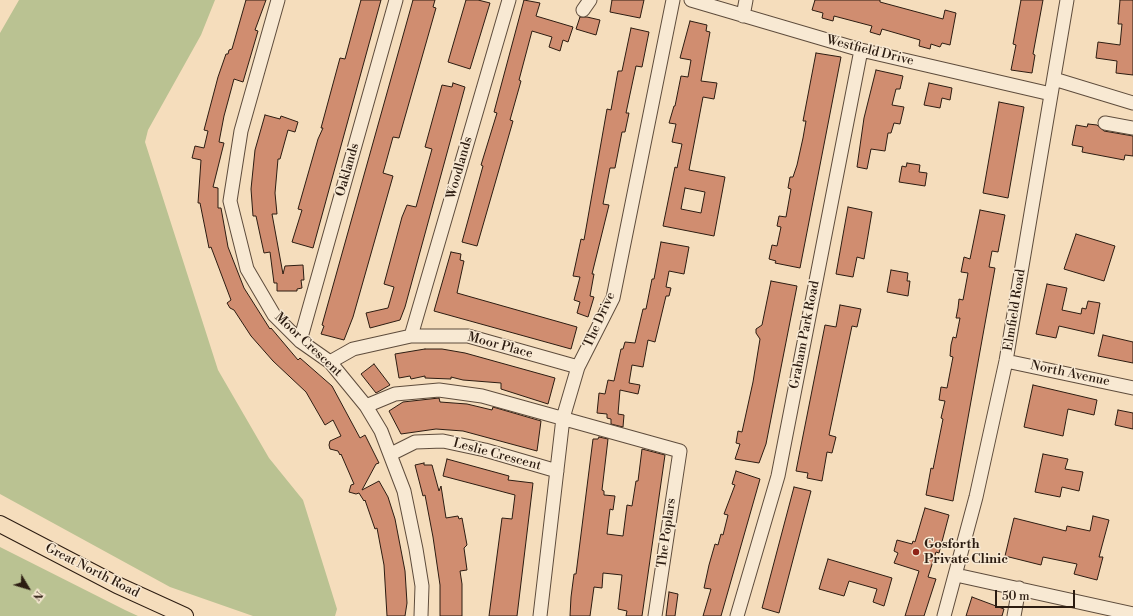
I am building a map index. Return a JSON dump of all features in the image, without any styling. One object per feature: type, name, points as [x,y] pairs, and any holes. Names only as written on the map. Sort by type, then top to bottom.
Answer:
[{"type":"main road","name":"Great North Road","points":[[0,524],[117,585],[184,616]]},
{"type":"street","name":"Moor Crescent","points":[[278,0],[240,131],[230,200],[247,269],[274,315],[300,341],[330,362],[366,406],[381,431],[404,491],[422,586],[421,616]]},
{"type":"street","name":"Oaklands","points":[[300,341],[396,0]]},
{"type":"street","name":"Woodlands","points":[[411,336],[509,0]]},
{"type":"street","name":"The Drive","points":[[540,616],[563,418],[578,367],[613,298],[673,0]]},
{"type":"street","name":"Westfield Drive","points":[[691,0],[861,50],[1051,94]]},
{"type":"street","points":[[743,16],[746,0]]},
{"type":"street","name":"Elmfield Road","points":[[944,616],[976,497],[1006,361],[1067,0]]},
{"type":"street","name":"Graham Park Road","points":[[737,616],[778,476],[861,50]]},
{"type":"street","points":[[1054,78],[1133,104]]},
{"type":"street","points":[[1105,123],[1133,128]]},
{"type":"street","name":"Moor Place","points":[[330,362],[353,349],[411,336],[468,336],[578,367]]},
{"type":"street","name":"North Avenue","points":[[1006,361],[1133,388]]},
{"type":"street","points":[[366,406],[395,394],[439,390],[482,396],[563,418]]},
{"type":"street","name":"The Poplars","points":[[563,418],[680,451],[655,616]]},
{"type":"street","name":"Leslie Crescent","points":[[391,454],[415,442],[443,441],[484,450],[557,471]]},
{"type":"street","points":[[956,574],[1133,614]]},
{"type":"street","points":[[1014,616],[1020,588]]},
{"type":"green space","points":[[19,0],[215,0],[201,35],[148,130],[145,142],[218,370],[269,458],[303,500],[337,609],[335,616],[253,616],[170,587],[0,494],[0,33]]},
{"type":"green space","points":[[0,547],[125,610],[138,616],[0,616]]},
{"type":"building","points":[[246,0],[266,0],[255,30],[258,31],[243,82],[234,79],[219,142],[224,143],[213,187],[218,188],[218,208],[221,208],[228,247],[244,288],[270,329],[271,328],[298,360],[300,358],[332,386],[360,438],[365,435],[379,463],[376,464],[362,490],[379,481],[388,497],[395,519],[405,571],[407,603],[405,616],[387,616],[384,565],[377,528],[375,529],[365,500],[364,501],[359,493],[356,494],[349,492],[351,485],[354,484],[341,454],[340,455],[338,451],[330,449],[330,441],[341,436],[333,420],[325,425],[306,392],[273,361],[251,336],[234,310],[230,308],[227,303],[231,300],[211,247],[209,248],[200,203],[198,203],[201,160],[192,158],[195,146],[204,148],[208,131],[204,130],[218,77],[226,54],[228,54],[229,50],[232,49]]},
{"type":"building","points":[[361,0],[381,0],[313,248],[292,242],[302,210],[298,209],[318,139],[323,128],[321,128],[340,58],[345,59]]},
{"type":"building","points":[[413,0],[435,0],[433,7],[436,8],[399,138],[393,137],[383,173],[393,176],[353,317],[344,340],[321,334],[324,326],[322,325]]},
{"type":"building","points":[[466,0],[478,0],[490,3],[470,69],[448,62]]},
{"type":"building","points":[[524,0],[540,3],[536,16],[573,27],[568,42],[563,40],[560,51],[549,47],[552,37],[532,31],[519,80],[521,81],[510,120],[513,121],[477,246],[462,242],[483,166],[481,165],[497,113],[494,112]]},
{"type":"building","points":[[612,0],[644,0],[640,18],[610,12]]},
{"type":"building","points":[[815,0],[880,0],[880,2],[943,19],[945,10],[956,13],[950,45],[942,43],[940,47],[931,44],[930,49],[919,46],[920,40],[882,29],[880,35],[870,32],[872,26],[834,16],[833,21],[822,18],[823,13],[812,10]]},
{"type":"building","points":[[1021,0],[1043,0],[1033,54],[1035,55],[1032,73],[1011,70],[1016,45],[1013,44]]},
{"type":"building","points":[[1120,0],[1133,0],[1133,75],[1116,73],[1117,61],[1096,58],[1098,42],[1120,45],[1122,24],[1118,24]]},
{"type":"building","points":[[580,17],[600,20],[596,35],[576,29]]},
{"type":"building","points":[[690,21],[707,25],[706,31],[710,32],[701,81],[717,83],[714,99],[703,97],[689,170],[725,177],[714,236],[663,226],[675,167],[677,168],[682,144],[672,142],[676,124],[669,123],[675,106],[681,76],[688,77],[691,60],[680,58]],"holes":[[[685,188],[705,192],[701,213],[681,209]]]},
{"type":"building","points":[[631,28],[649,32],[642,67],[636,66],[626,113],[629,113],[625,132],[622,132],[615,168],[610,168],[603,204],[609,205],[592,274],[594,274],[590,296],[594,297],[588,317],[577,313],[580,302],[574,300],[580,277],[573,276],[581,239],[584,240],[607,109],[611,110],[618,71],[622,71]]},
{"type":"building","points":[[816,53],[841,57],[800,268],[775,263],[776,261],[769,259],[772,245],[777,246],[781,227],[777,226],[779,216],[786,217],[791,189],[788,188],[790,177],[793,177],[797,165],[803,138],[806,121],[803,121]]},
{"type":"building","points":[[876,70],[903,76],[900,89],[896,89],[892,105],[904,107],[900,124],[894,123],[891,133],[888,133],[885,151],[871,149],[867,169],[857,167],[864,118]]},
{"type":"building","points":[[453,83],[465,87],[405,307],[400,320],[370,328],[366,313],[388,308],[394,287],[384,284],[402,217],[407,205],[416,207],[432,149],[425,147],[442,85],[452,87]]},
{"type":"building","points":[[929,83],[952,88],[950,100],[942,98],[940,108],[924,105]]},
{"type":"building","points":[[999,102],[1024,107],[1008,198],[983,193]]},
{"type":"building","points":[[265,115],[280,119],[281,116],[298,122],[295,132],[288,130],[280,159],[278,159],[275,193],[277,214],[272,214],[283,274],[285,266],[303,265],[304,280],[301,280],[302,288],[297,289],[297,291],[277,291],[277,283],[274,283],[270,252],[264,253],[256,216],[253,216],[251,189],[255,150]]},
{"type":"building","points":[[1088,124],[1097,125],[1104,131],[1133,136],[1133,156],[1125,155],[1124,160],[1082,152],[1083,147],[1072,145],[1076,125],[1087,127]]},
{"type":"building","points":[[907,163],[920,165],[919,172],[927,173],[925,186],[899,182],[902,166],[906,167]]},
{"type":"building","points":[[848,207],[872,212],[864,259],[857,257],[853,277],[836,274]]},
{"type":"building","points":[[980,210],[1005,215],[998,252],[992,251],[989,267],[995,268],[953,501],[926,495],[943,419],[941,418],[945,401],[939,400],[941,387],[947,388],[953,357],[950,356],[951,345],[953,337],[956,338],[960,318],[956,318],[959,299],[963,300],[968,273],[961,272],[964,257],[970,259]]},
{"type":"building","points":[[1076,234],[1115,246],[1104,281],[1064,269]]},
{"type":"building","points":[[661,242],[689,247],[684,274],[669,271],[666,287],[671,288],[669,296],[666,296],[655,342],[648,340],[643,367],[632,365],[629,383],[640,385],[638,394],[620,390],[618,414],[624,415],[623,427],[611,424],[611,419],[607,418],[607,414],[597,413],[599,393],[605,394],[608,380],[614,381],[621,349],[623,349],[625,342],[635,343],[643,309],[646,309],[652,279],[654,279]]},
{"type":"building","points":[[451,252],[461,254],[460,260],[464,261],[457,293],[577,327],[571,349],[434,311]]},
{"type":"building","points":[[891,270],[908,273],[907,281],[910,281],[908,296],[887,292]]},
{"type":"building","points":[[771,281],[797,286],[766,444],[759,463],[735,459],[740,444],[736,443],[738,431],[742,432],[753,382],[760,339],[756,333],[756,329],[762,325]]},
{"type":"building","points":[[1047,284],[1067,288],[1062,310],[1081,314],[1082,308],[1086,309],[1088,301],[1100,303],[1094,334],[1059,326],[1056,338],[1036,334]]},
{"type":"building","points":[[840,305],[861,309],[857,327],[852,326],[829,435],[836,437],[832,453],[827,452],[822,481],[807,478],[808,473],[796,471],[825,325],[836,327]]},
{"type":"building","points":[[1103,335],[1133,342],[1133,363],[1098,356]]},
{"type":"building","points":[[425,349],[442,349],[465,353],[555,378],[548,404],[501,389],[501,383],[463,380],[451,377],[451,379],[425,378],[425,376],[411,379],[410,376],[399,378],[395,354]]},
{"type":"building","points":[[374,364],[390,385],[376,393],[361,374]]},
{"type":"building","points":[[1033,385],[1097,400],[1094,415],[1068,409],[1063,436],[1024,427]]},
{"type":"building","points":[[439,398],[440,402],[467,404],[492,410],[493,407],[541,421],[537,451],[463,431],[436,429],[401,434],[389,411],[403,402]]},
{"type":"building","points":[[1118,410],[1133,413],[1133,429],[1115,425]]},
{"type":"building","points":[[599,437],[608,439],[602,490],[604,491],[604,495],[615,496],[613,510],[610,509],[607,534],[623,536],[627,505],[632,506],[636,481],[638,481],[642,449],[665,455],[642,616],[626,616],[627,611],[618,609],[622,575],[603,573],[602,588],[594,587],[590,616],[570,616],[571,597],[574,574],[576,574],[593,439],[598,439]]},
{"type":"building","points":[[1043,454],[1068,459],[1065,469],[1083,472],[1079,491],[1062,487],[1060,497],[1035,492]]},
{"type":"building","points":[[447,459],[509,476],[508,480],[533,483],[517,616],[489,616],[502,518],[512,519],[515,495],[443,476]]},
{"type":"building","points":[[424,463],[424,465],[432,465],[439,491],[441,486],[446,518],[458,516],[459,519],[462,518],[467,545],[464,548],[467,570],[460,571],[462,584],[462,616],[440,616],[440,585],[433,537],[425,495],[423,496],[415,465]]},
{"type":"building","points":[[736,471],[760,479],[721,616],[703,616],[711,589],[704,588],[709,565],[715,544],[718,545],[721,534],[723,535],[728,515],[724,514],[735,485],[732,484]]},
{"type":"building","points":[[794,487],[811,491],[779,613],[762,608]]},
{"type":"building","points":[[925,508],[949,515],[939,553],[936,552],[928,577],[936,579],[924,616],[905,616],[919,571],[894,563],[898,553],[894,551],[897,540],[912,544],[913,541],[915,542]]},
{"type":"building","points":[[1093,516],[1109,520],[1099,557],[1103,557],[1097,580],[1074,574],[1077,564],[1043,557],[1041,565],[1005,556],[1014,518],[1066,531],[1067,526],[1090,531]]},
{"type":"building","points":[[828,559],[892,578],[884,606],[873,602],[877,589],[849,581],[844,596],[819,589]]},
{"type":"building","points":[[669,592],[678,594],[675,616],[666,616]]},
{"type":"building","points":[[972,597],[1004,609],[1002,616],[966,616]]},
{"type":"place","name":"Gosforth Private Clinic","points":[[916,552]]}]
